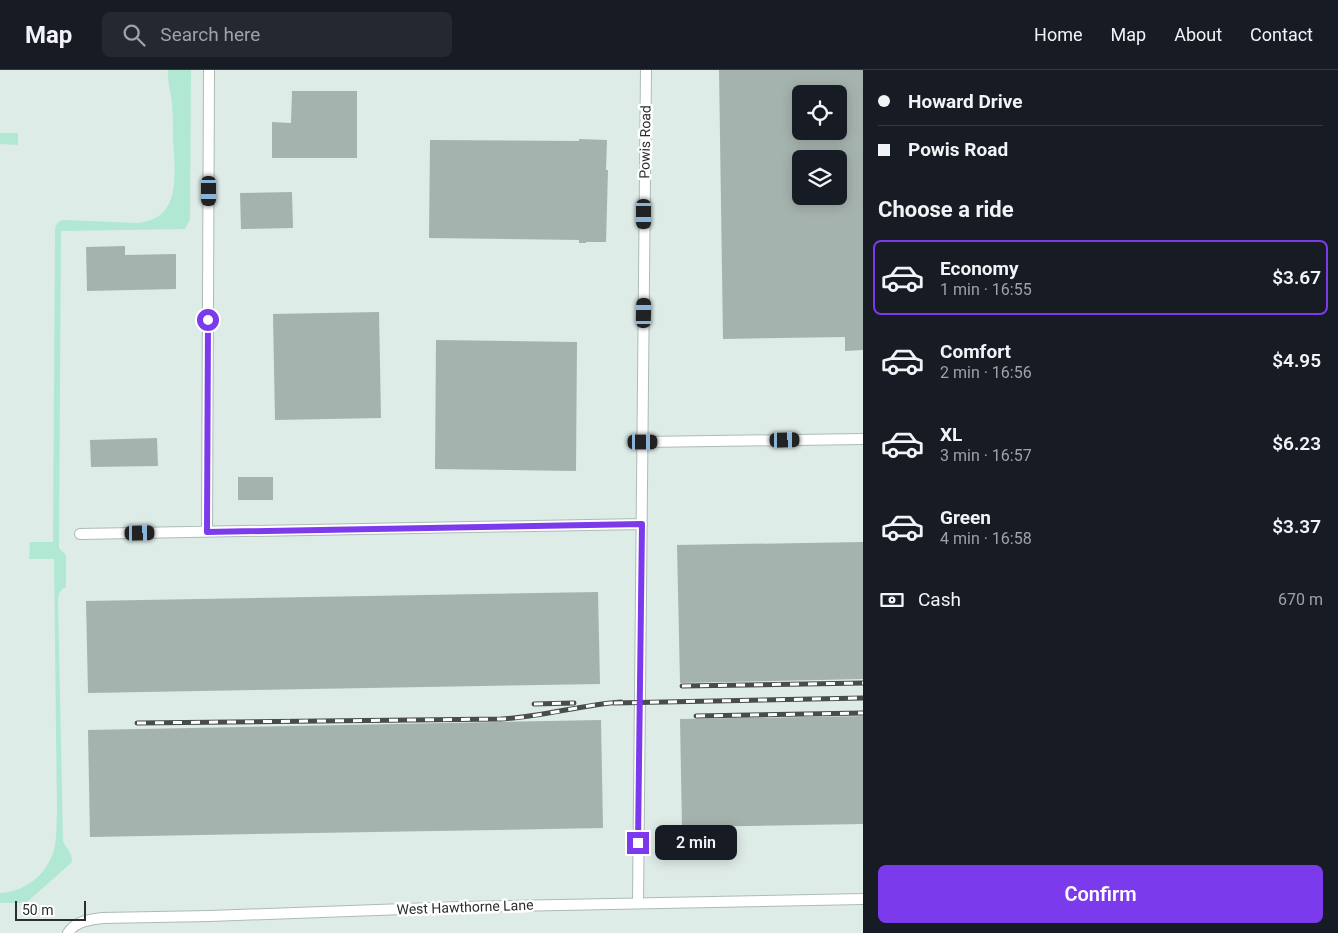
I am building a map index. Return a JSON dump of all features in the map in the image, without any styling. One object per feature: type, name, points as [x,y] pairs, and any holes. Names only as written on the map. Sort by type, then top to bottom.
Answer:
[{"type":"street","points":[[207,532],[210,70]]},
{"type":"street","name":"Powis Road","points":[[638,903],[646,70]]},
{"type":"street","points":[[643,442],[863,438]]},
{"type":"street","points":[[80,534],[642,524]]},
{"type":"street","name":"West Hawthorne Lane","points":[[69,931],[77,924],[102,918],[459,907],[863,899]]},
{"type":"green space","points":[[168,70],[191,70],[190,220],[185,229],[61,231],[59,548],[66,555],[66,587],[59,594],[58,601],[63,841],[70,853],[72,862],[26,903],[0,903],[0,893],[19,889],[36,879],[43,872],[52,855],[56,837],[54,559],[29,559],[30,542],[53,542],[55,228],[58,222],[63,220],[139,223],[155,218],[166,208],[171,200],[175,168],[172,100]]},
{"type":"green space","points":[[0,133],[18,133],[18,145],[0,144]]},
{"type":"building","points":[[719,70],[863,70],[863,350],[845,351],[845,337],[723,339]]},
{"type":"building","points":[[292,91],[357,91],[357,158],[272,158],[272,122],[291,123]]},
{"type":"building","points":[[579,139],[607,140],[606,242],[579,243],[579,240],[429,238],[430,140],[579,141]]},
{"type":"building","points":[[292,192],[293,228],[241,229],[240,193]]},
{"type":"building","points":[[125,246],[125,255],[176,254],[176,289],[87,291],[86,247]]},
{"type":"building","points":[[379,312],[381,418],[275,420],[273,314]]},
{"type":"building","points":[[436,340],[577,342],[576,471],[435,469]]},
{"type":"building","points":[[157,438],[158,466],[91,467],[90,440]]},
{"type":"building","points":[[238,477],[273,477],[273,500],[238,500]]},
{"type":"building","points":[[863,542],[863,679],[680,683],[677,545]]},
{"type":"building","points":[[598,592],[600,684],[88,693],[86,601]]},
{"type":"building","points":[[863,716],[863,824],[682,827],[680,719]]},
{"type":"building","points":[[601,720],[603,828],[90,837],[88,730]]},
{"type":"railway","points":[[682,686],[863,683]]},
{"type":"railway","points":[[614,703],[863,698]]},
{"type":"railway","points":[[137,723],[501,719],[621,702]]},
{"type":"railway","points":[[534,704],[574,703]]},
{"type":"railway","points":[[696,716],[863,713]]},
{"type":"route","points":[[208,320],[207,532],[642,524],[638,843]]}]
